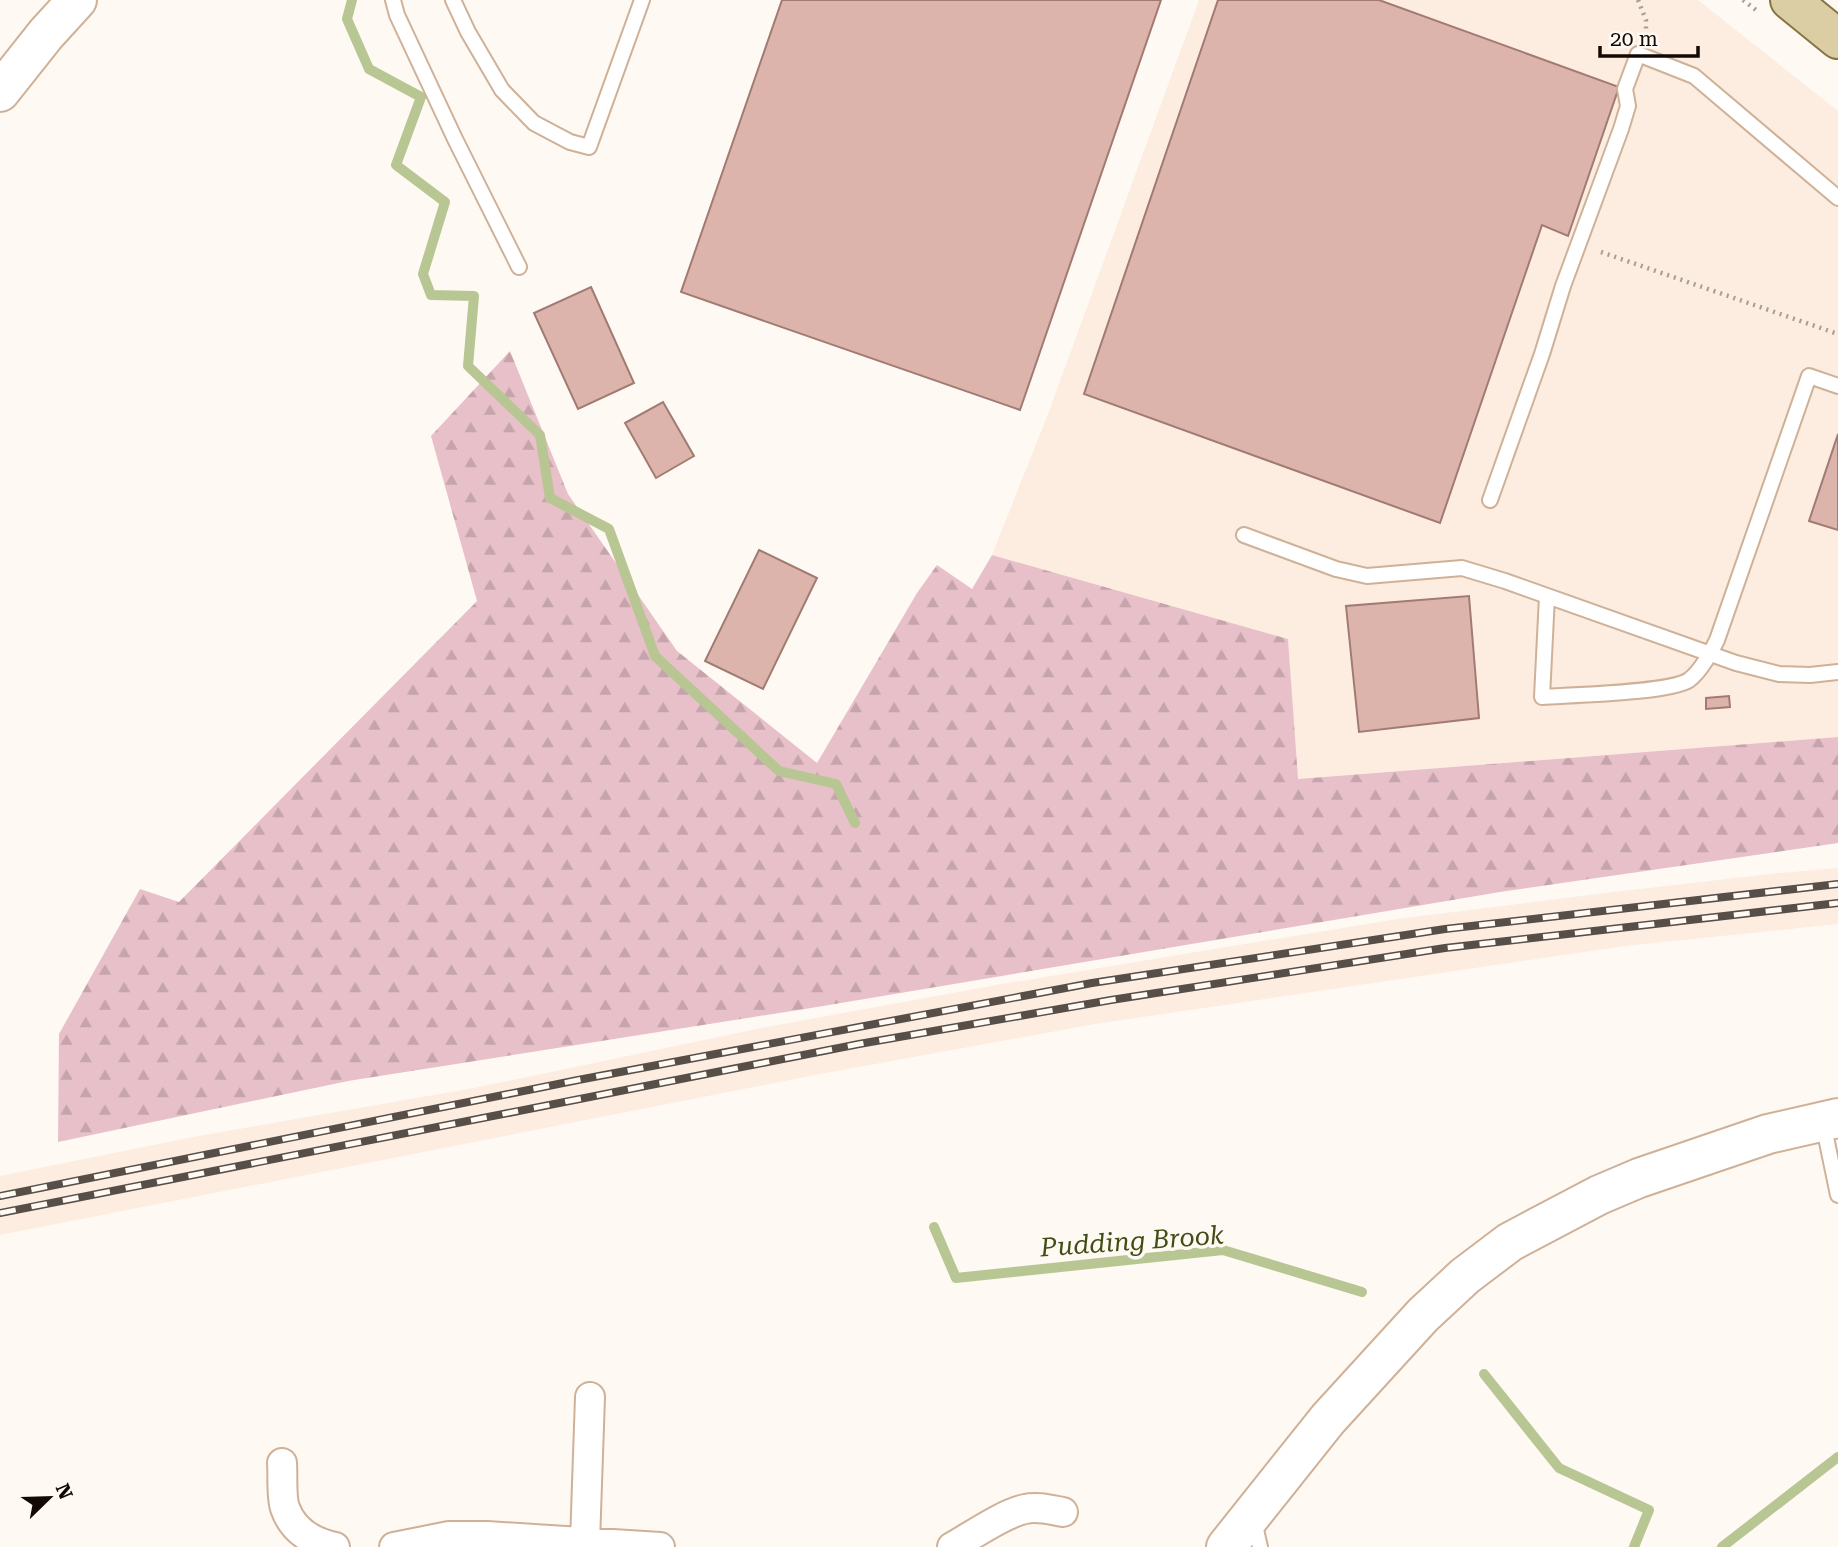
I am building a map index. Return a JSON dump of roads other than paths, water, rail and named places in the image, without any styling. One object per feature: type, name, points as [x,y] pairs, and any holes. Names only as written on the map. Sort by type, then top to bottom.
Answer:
[{"type":"main road","points":[[0,92],[77,0]]},
{"type":"main road","points":[[1790,0],[1838,39]]},
{"type":"main road","points":[[1226,1547],[1256,1531],[1282,1475],[1328,1419],[1423,1315],[1465,1276],[1510,1242],[1589,1200],[1639,1178],[1755,1138],[1830,1119]]},
{"type":"street","points":[[585,1542],[590,1397]]},
{"type":"street","points":[[282,1464],[285,1507],[297,1529],[316,1542],[335,1547]]},
{"type":"street","points":[[952,1547],[1009,1515],[1026,1509],[1040,1508],[1063,1512]]},
{"type":"street","points":[[394,1547],[449,1536],[660,1547]]},
{"type":"lane","points":[[393,0],[397,15],[455,139],[519,267]]},
{"type":"lane","points":[[453,0],[468,32],[502,90],[534,123],[570,142],[589,148],[642,0]]},
{"type":"lane","points":[[1490,500],[1629,106],[1625,89],[1638,54],[1694,76],[1838,198]]},
{"type":"lane","points":[[1547,596],[1542,697],[1647,690],[1688,680],[1710,655],[1717,639],[1809,376],[1838,386]]},
{"type":"lane","points":[[1244,535],[1336,569],[1367,576],[1462,568],[1710,655],[1779,674],[1838,672]]},
{"type":"lane","points":[[1830,1119],[1838,1195]]},
{"type":"waterway","name":"Pudding Brook","points":[[352,0],[347,19],[369,69],[421,97],[396,165],[445,202],[423,274],[431,295],[474,296],[468,366],[540,435],[550,498],[609,529],[655,656],[779,771],[836,784],[855,823]]},
{"type":"waterway","name":"Pudding Brook","points":[[934,1227],[956,1278],[1223,1250],[1362,1292]]},
{"type":"waterway","name":"Pudding Brook","points":[[1484,1374],[1559,1468],[1649,1510],[1634,1547]]},
{"type":"waterway","name":"Pudding Brook","points":[[1722,1547],[1838,1457]]},
{"type":"railway","points":[[0,1196],[578,1080],[1092,983],[1445,929],[1838,884]]},
{"type":"railway","points":[[0,1213],[859,1044],[1111,1000],[1445,948],[1838,903]]}]
